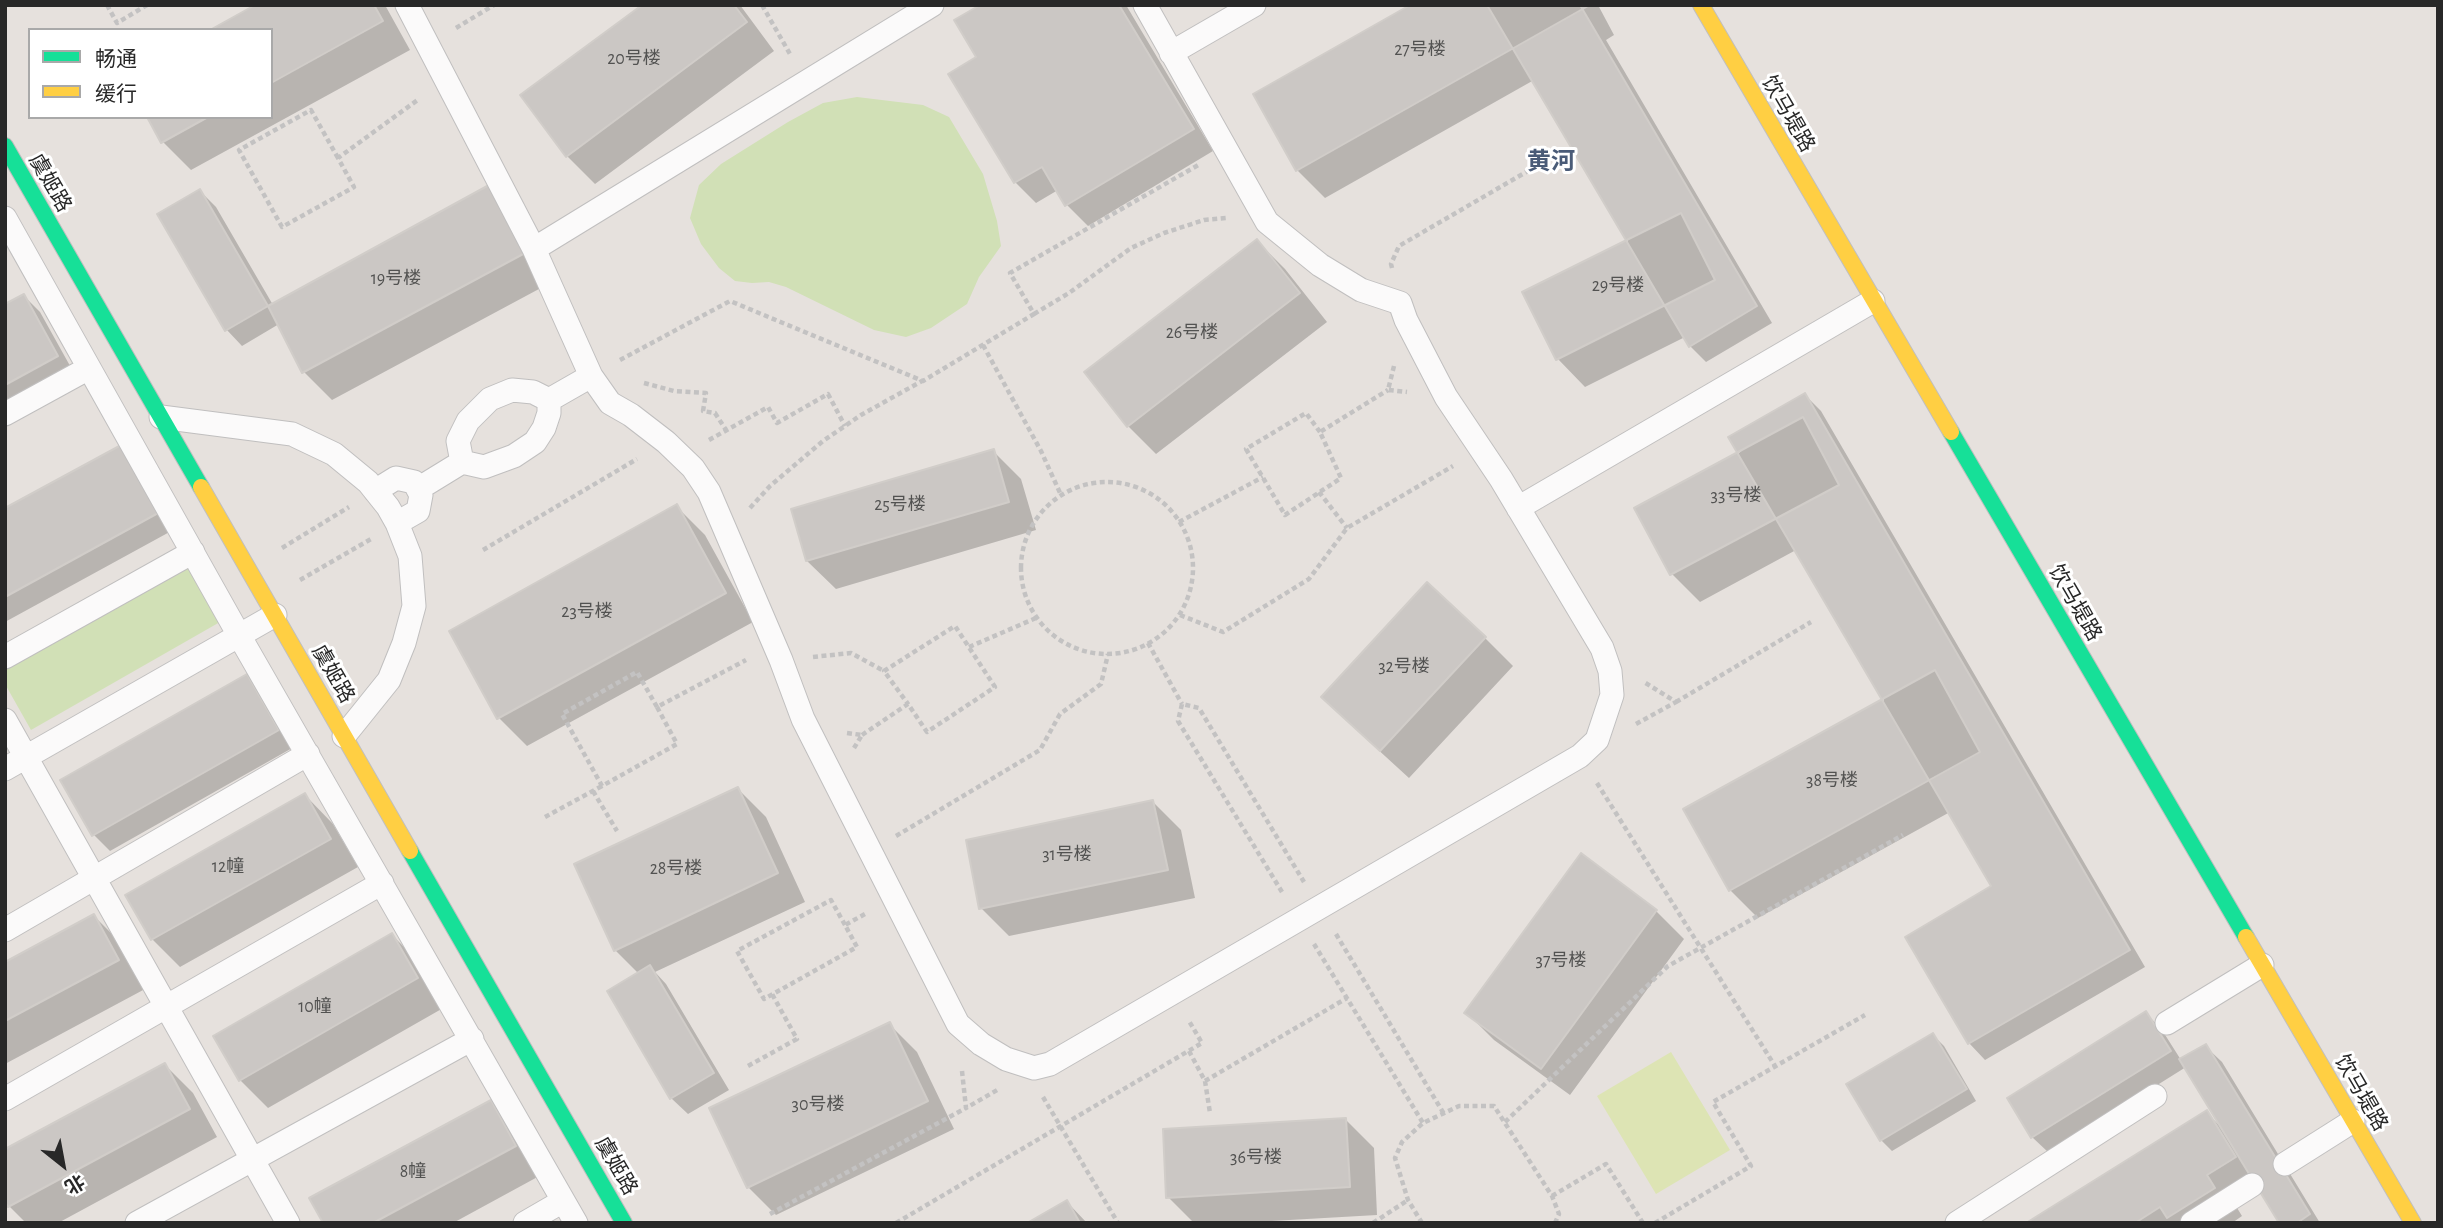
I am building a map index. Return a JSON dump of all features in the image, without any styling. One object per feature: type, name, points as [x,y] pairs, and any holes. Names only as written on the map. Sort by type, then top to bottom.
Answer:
[{"type":"street","name":"饮马堤路","points":[[1700,5],[2413,1223]]},
{"type":"street","name":"虞姬路","points":[[5,146],[624,1223]]},
{"type":"lane","points":[[407,5],[534,249],[591,376],[610,403],[631,415],[660,438],[693,468],[709,492],[778,652],[803,719],[958,1024],[981,1044],[1006,1059],[1034,1068],[1051,1064],[1580,756],[1597,740],[1612,695],[1610,671],[1602,648],[1518,508],[1446,397],[1400,303],[1362,290],[1320,265],[1268,222],[1145,5]]},
{"type":"lane","points":[[534,249],[932,5]]},
{"type":"lane","points":[[1171,53],[1254,5]]},
{"type":"lane","points":[[5,218],[13,248],[89,368],[576,1223]]},
{"type":"lane","points":[[1518,508],[1873,301]]},
{"type":"lane","points":[[5,414],[89,368]]},
{"type":"lane","points":[[549,400],[591,376]]},
{"type":"lane","points":[[462,462],[458,441],[468,421],[490,399],[512,390],[533,391],[549,400]]},
{"type":"lane","points":[[418,489],[462,462],[484,467],[514,456],[535,442],[549,413],[549,400]]},
{"type":"lane","points":[[161,417],[292,434],[334,454],[369,482],[397,523],[410,556],[414,606],[404,643],[388,680],[344,736]]},
{"type":"lane","points":[[375,491],[396,478],[414,482],[421,495],[418,511],[397,523]]},
{"type":"lane","points":[[5,657],[193,552]]},
{"type":"lane","points":[[5,769],[240,636],[271,608]]},
{"type":"lane","points":[[5,720],[288,1223]]},
{"type":"lane","points":[[5,930],[308,754]]},
{"type":"lane","points":[[5,1098],[382,883]]},
{"type":"lane","points":[[2167,1023],[2262,965]]},
{"type":"lane","points":[[137,1223],[472,1039]]},
{"type":"lane","points":[[1957,1223],[2155,1096]]},
{"type":"lane","points":[[2285,1164],[2353,1121]]},
{"type":"lane","points":[[2192,1223],[2252,1185]]},
{"type":"lane","points":[[525,1223],[564,1201]]},
{"type":"path","points":[[107,5],[117,23],[147,5]]},
{"type":"path","points":[[427,44],[494,5]]},
{"type":"path","points":[[762,5],[807,82]]},
{"type":"path","points":[[338,158],[445,79]]},
{"type":"path","points":[[311,110],[338,158],[354,187],[282,227],[239,150],[311,110]]},
{"type":"path","points":[[1034,314],[1010,273],[1225,149]]},
{"type":"path","points":[[1400,303],[1391,264],[1399,246],[1533,168]]},
{"type":"path","points":[[726,533],[770,486],[823,441],[1069,293],[1131,248],[1164,233],[1204,220],[1237,217],[1268,222]]},
{"type":"path","points":[[622,369],[614,363],[730,301],[923,381]]},
{"type":"path","points":[[983,345],[1062,495]]},
{"type":"path","points":[[638,381],[674,391],[706,393],[703,411],[715,413],[726,430]]},
{"type":"path","points":[[1320,432],[1388,390]]},
{"type":"path","points":[[693,468],[705,441],[768,407],[777,423],[828,394],[845,426]]},
{"type":"path","points":[[1306,413],[1320,432],[1341,478],[1285,515],[1263,477],[1246,449],[1306,413]]},
{"type":"path","points":[[483,550],[647,454],[660,438]]},
{"type":"path","points":[[1180,615],[1223,632],[1309,579],[1347,528],[1481,450]]},
{"type":"path","points":[[1179,522],[1263,477]]},
{"type":"path","points":[[1118,482],[1146,490],[1169,507],[1179,522],[1186,531],[1193,559],[1191,589],[1180,615],[1160,636],[1135,650],[1108,654],[1080,650],[1055,637],[1036,618],[1024,592],[1021,564],[1027,537],[1041,513],[1062,495],[1088,483],[1118,482]]},
{"type":"path","points":[[248,568],[375,491]]},
{"type":"path","points":[[1319,492],[1347,528]]},
{"type":"path","points":[[271,608],[397,523]]},
{"type":"path","points":[[969,647],[1036,618]]},
{"type":"path","points":[[1676,702],[1811,622]]},
{"type":"path","points":[[657,707],[778,652],[851,653],[884,671],[927,732],[995,687],[955,626],[884,671]]},
{"type":"path","points":[[1148,643],[1182,704]]},
{"type":"path","points":[[870,851],[1040,750],[1060,713],[1101,684],[1108,654]]},
{"type":"path","points":[[545,817],[593,791],[602,786],[677,744],[637,672],[562,714],[602,786]]},
{"type":"path","points":[[862,736],[908,704]]},
{"type":"path","points":[[1580,756],[1775,1066]]},
{"type":"path","points":[[593,791],[617,831]]},
{"type":"path","points":[[1505,1122],[1668,966],[1903,835]]},
{"type":"path","points":[[845,925],[894,899]]},
{"type":"path","points":[[831,900],[845,925],[857,947],[764,999],[737,951],[831,900]]},
{"type":"path","points":[[896,1223],[1202,1043],[1173,993]]},
{"type":"path","points":[[748,1066],[797,1040],[772,994]]},
{"type":"path","points":[[1205,1081],[1347,998]]},
{"type":"path","points":[[1655,1223],[1751,1166],[1713,1102],[1866,1015]]},
{"type":"path","points":[[1189,1051],[1205,1081],[1210,1113]]},
{"type":"path","points":[[1034,1068],[1040,1091],[1118,1223]]},
{"type":"path","points":[[1422,1223],[1408,1200],[1395,1158],[1402,1142],[1423,1123],[1459,1106],[1494,1106],[1552,1196],[1559,1214],[1555,1223]]},
{"type":"path","points":[[770,1214],[966,1108]]},
{"type":"path","points":[[1552,1196],[1606,1164],[1643,1223]]},
{"type":"path","points":[[1373,1223],[1408,1200]]},
{"type":"path","points":[[1665,1217],[1669,1223]]},
{"type":"green space","points":[[857,97],[923,105],[949,117],[983,174],[997,221],[1001,246],[979,277],[967,304],[931,328],[906,337],[874,330],[786,287],[769,282],[735,281],[719,268],[701,244],[690,218],[699,185],[721,164],[823,103]]},
{"type":"green space","points":[[186,564],[220,622],[31,730],[5,684],[5,668]]},
{"type":"green space","points":[[1671,1052],[1730,1150],[1656,1194],[1597,1096]]},
{"type":"building","points":[[255,5],[374,5],[383,21],[273,82],[273,28],[214,28]]},
{"type":"building","points":[[642,5],[734,5],[747,22],[566,157],[520,95]]},
{"type":"building","points":[[980,5],[1119,5],[1194,129],[1065,206],[1042,167],[1014,183],[948,74],[976,57],[954,20]]},
{"type":"building","points":[[1410,5],[1588,6],[1296,171],[1253,94]]},
{"type":"building","points":[[1487,5],[1580,5],[1757,306],[1689,347]]},
{"type":"building","points":[[148,119],[204,119],[161,143]]},
{"type":"building","points":[[489,185],[525,253],[302,373],[268,306]]},
{"type":"building","points":[[200,189],[268,306],[225,331],[157,214]]},
{"type":"building","points":[[1681,213],[1715,280],[1556,360],[1522,292]]},
{"type":"building","points":[[1257,239],[1300,293],[1127,427],[1084,372]]},
{"type":"building","points":[[24,294],[58,356],[5,385],[5,304]]},
{"type":"building","points":[[1805,393],[2130,950],[1968,1044],[1905,937],[1991,886],[1728,437]]},
{"type":"building","points":[[1803,417],[1839,485],[1670,575],[1634,508]]},
{"type":"building","points":[[123,444],[160,512],[5,597],[5,508]]},
{"type":"building","points":[[994,449],[1009,502],[806,561],[791,509]]},
{"type":"building","points":[[677,504],[726,593],[497,719],[449,631]]},
{"type":"building","points":[[1427,582],[1486,637],[1380,751],[1321,697]]},
{"type":"building","points":[[1935,670],[1980,752],[1729,891],[1683,809]]},
{"type":"building","points":[[247,674],[279,730],[92,836],[60,780]]},
{"type":"building","points":[[738,787],[778,873],[614,951],[574,864]]},
{"type":"building","points":[[305,793],[331,839],[151,940],[125,895]]},
{"type":"building","points":[[1153,800],[1168,870],[979,909],[966,840]]},
{"type":"building","points":[[1581,853],[1657,910],[1541,1069],[1464,1013]]},
{"type":"building","points":[[94,914],[119,960],[5,1021],[5,962]]},
{"type":"building","points":[[392,933],[418,978],[239,1081],[213,1036]]},
{"type":"building","points":[[650,965],[714,1073],[670,1099],[607,991]]},
{"type":"building","points":[[2146,1011],[2171,1051],[2031,1138],[2007,1098]]},
{"type":"building","points":[[890,1022],[928,1101],[747,1188],[709,1108]]},
{"type":"building","points":[[1933,1033],[1967,1089],[1880,1141],[1846,1084]]},
{"type":"building","points":[[2206,1044],[2310,1214],[2297,1223],[2279,1223],[2179,1059]]},
{"type":"building","points":[[165,1063],[190,1109],[8,1207],[5,1202],[5,1149]]},
{"type":"building","points":[[491,1100],[516,1146],[373,1223],[323,1223],[309,1198]]},
{"type":"building","points":[[2207,1110],[2236,1157],[2207,1175],[2215,1188],[2167,1218],[2160,1207],[2135,1223],[2026,1223]]},
{"type":"building","points":[[1346,1118],[1350,1187],[1166,1198],[1163,1129]]},
{"type":"building","points":[[1067,1200],[1080,1223],[1027,1223]]},
{"type":"traffic: fast","points":[[5,146],[201,487]]},
{"type":"traffic: fast","points":[[1951,432],[2246,937]]},
{"type":"traffic: fast","points":[[410,851],[624,1223]]},
{"type":"traffic: slow","points":[[1701,5],[1951,432]]},
{"type":"traffic: slow","points":[[201,487],[410,851]]},
{"type":"traffic: slow","points":[[2246,937],[2413,1223]]},
{"type":"district","name":"黄河","points":[[1551,162]]}]
